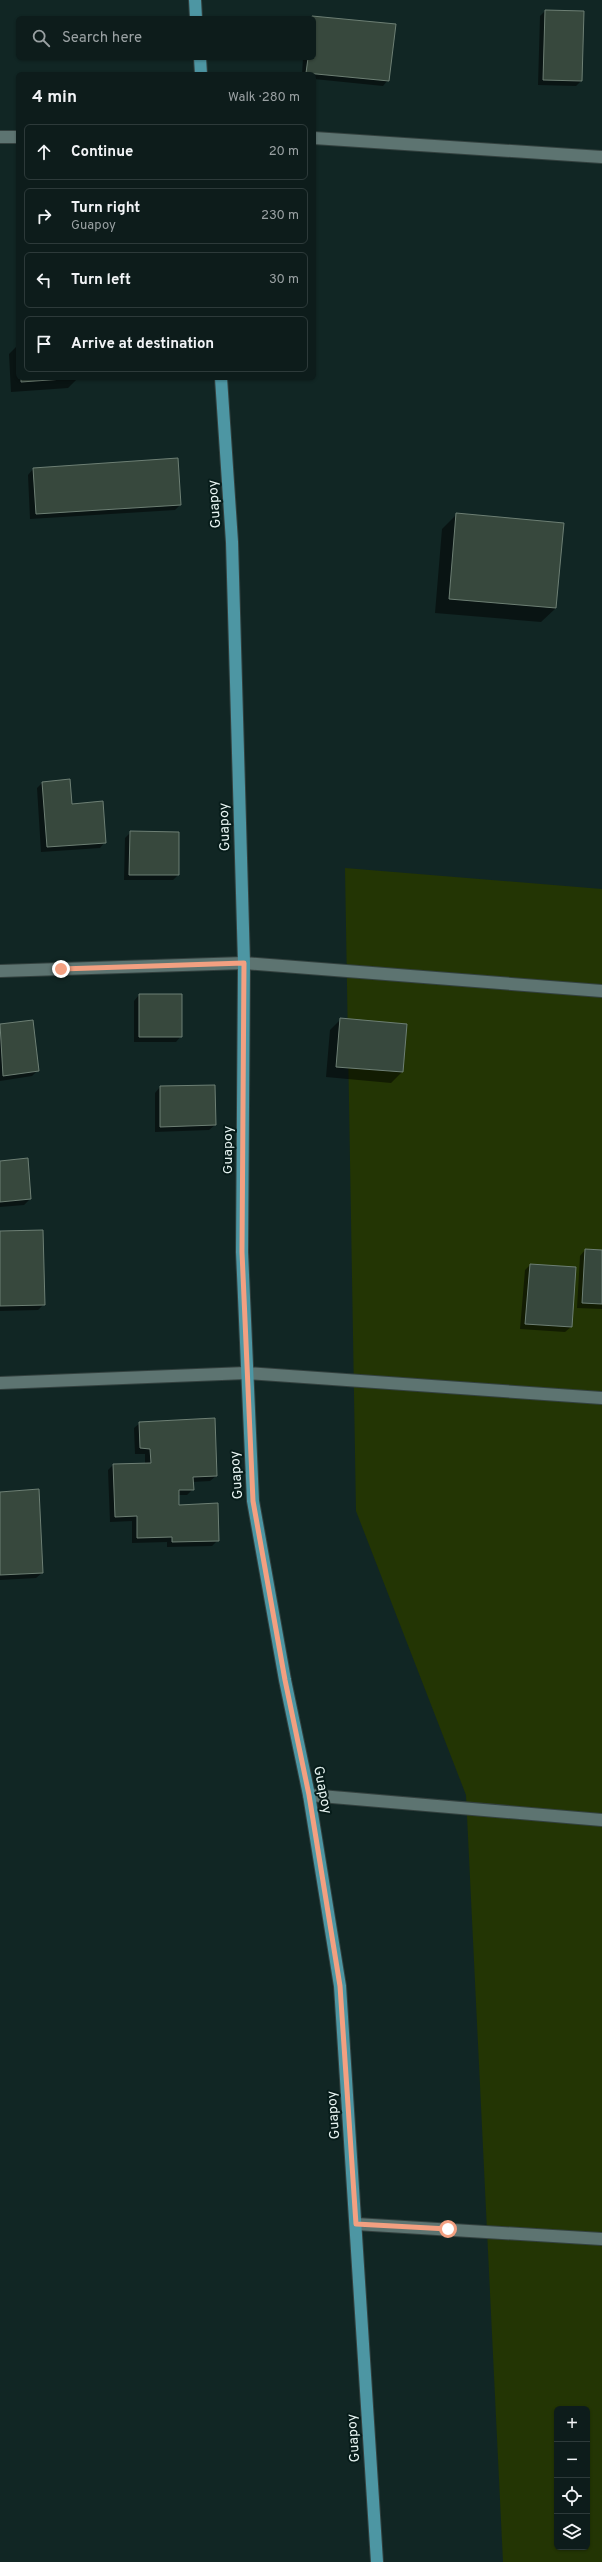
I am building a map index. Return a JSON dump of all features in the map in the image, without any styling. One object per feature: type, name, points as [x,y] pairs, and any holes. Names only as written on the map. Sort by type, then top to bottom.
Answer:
[{"type":"main road","points":[[195,0],[196,16]]},
{"type":"main road","points":[[200,60],[201,72]]},
{"type":"main road","name":"Guapoy","points":[[221,380],[232,542],[244,963],[242,1252],[246,1373],[253,1501],[285,1680],[309,1795],[340,1986],[377,2562]]},
{"type":"street","points":[[0,137],[16,137]]},
{"type":"street","points":[[316,138],[602,157]]},
{"type":"street","points":[[0,971],[244,963],[602,991]]},
{"type":"street","points":[[0,1383],[246,1373],[602,1398]]},
{"type":"street","points":[[309,1795],[602,1820]]},
{"type":"street","points":[[356,2224],[602,2238]]},
{"type":"green space","points":[[345,868],[602,889],[602,2562],[503,2562],[466,1795],[356,1511]]},
{"type":"building","points":[[545,10],[584,11],[582,81],[543,80]]},
{"type":"building","points":[[316,16],[396,24],[389,81],[306,72],[308,60],[316,60]]},
{"type":"building","points":[[21,380],[50,380],[21,382]]},
{"type":"building","points":[[178,458],[181,505],[36,514],[33,468]]},
{"type":"building","points":[[456,513],[564,523],[556,608],[449,599]]},
{"type":"building","points":[[70,779],[72,804],[103,801],[106,843],[47,847],[42,782]]},
{"type":"building","points":[[130,831],[179,832],[179,875],[129,875]]},
{"type":"building","points":[[139,994],[182,994],[182,1037],[139,1037]]},
{"type":"building","points":[[340,1018],[407,1024],[403,1072],[336,1067]]},
{"type":"building","points":[[33,1020],[39,1071],[3,1076],[0,1024]]},
{"type":"building","points":[[215,1085],[216,1125],[160,1127],[160,1086]]},
{"type":"building","points":[[28,1158],[31,1199],[0,1202],[0,1161]]},
{"type":"building","points":[[43,1230],[45,1305],[0,1306],[0,1231]]},
{"type":"building","points":[[585,1249],[602,1250],[602,1304],[582,1303]]},
{"type":"building","points":[[530,1264],[576,1267],[572,1327],[525,1324]]},
{"type":"building","points":[[215,1418],[217,1476],[193,1477],[194,1490],[179,1490],[179,1505],[218,1503],[219,1541],[172,1542],[172,1537],[137,1538],[137,1516],[115,1517],[113,1464],[151,1463],[150,1449],[140,1448],[139,1422]]},
{"type":"building","points":[[39,1489],[43,1573],[0,1575],[0,1492]]},
{"type":"route","points":[[61,969],[244,963],[242,1252],[246,1373],[253,1501],[285,1680],[309,1795],[340,1986],[356,2224],[448,2229]]}]
